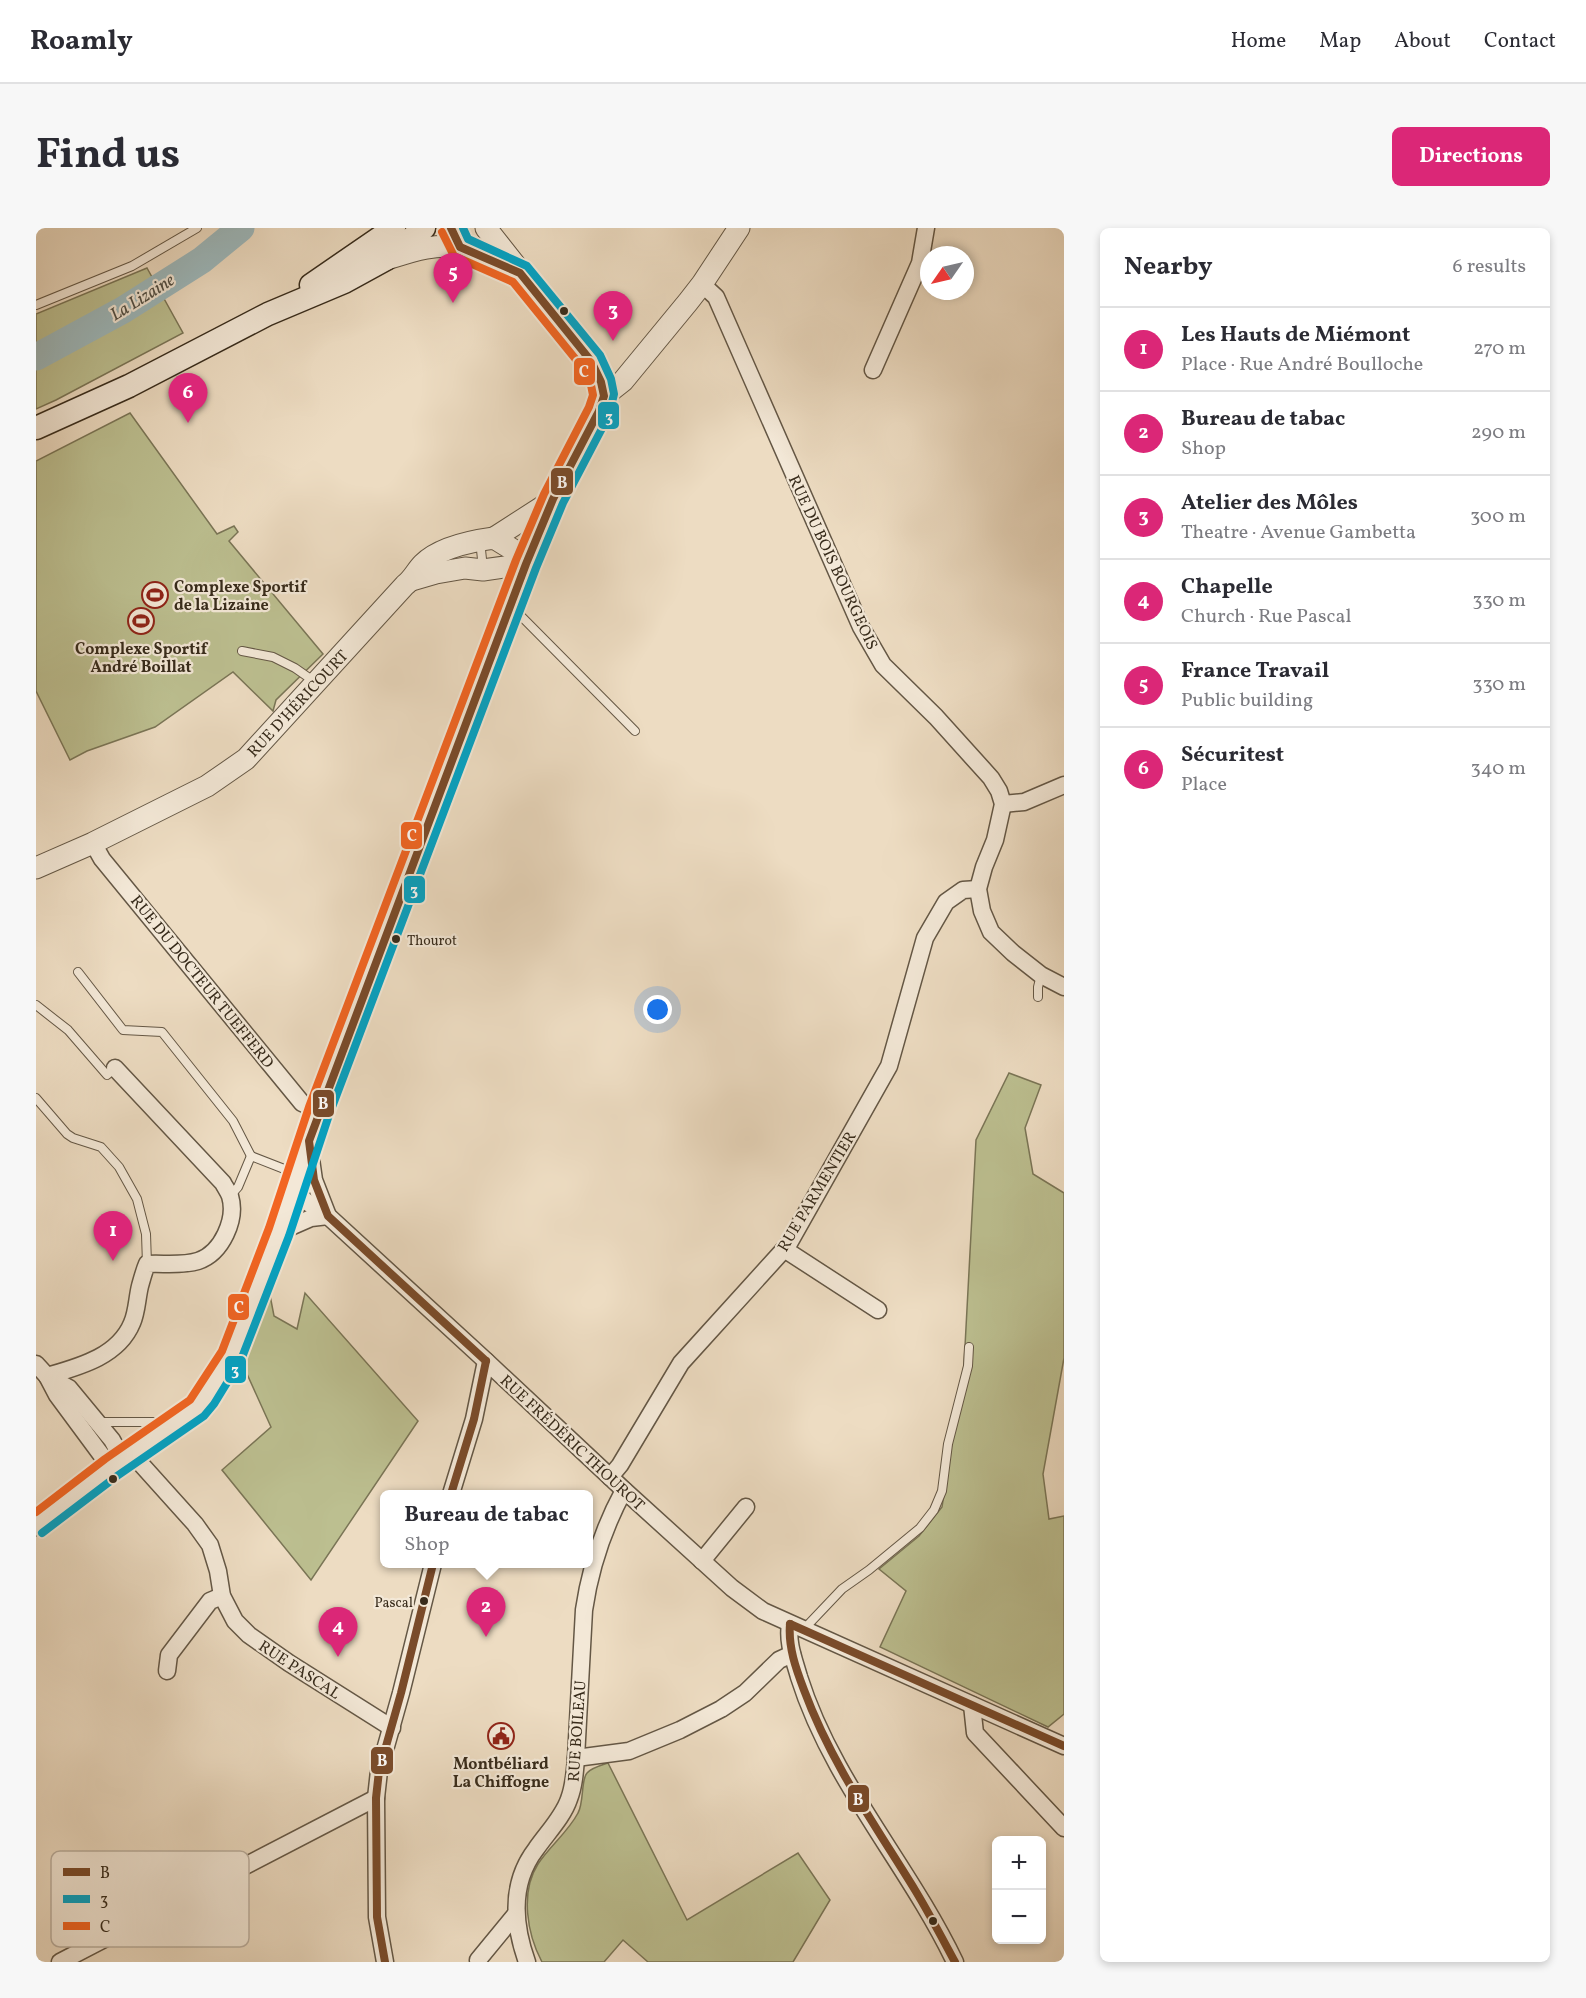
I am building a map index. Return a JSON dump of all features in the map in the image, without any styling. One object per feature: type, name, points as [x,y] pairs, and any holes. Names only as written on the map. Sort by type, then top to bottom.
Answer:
[{"type":"main road","points":[[268,314],[394,228]]},
{"type":"main road","points":[[36,428],[129,386],[268,314],[344,282],[386,259],[424,228]]},
{"type":"street","points":[[451,228],[460,247]]},
{"type":"street","points":[[36,1525],[197,1408],[231,1356],[279,1232],[319,1111],[526,564],[553,499],[599,411],[604,396],[601,382],[591,362],[486,228]]},
{"type":"street","points":[[604,396],[622,381],[702,284],[738,228]]},
{"type":"street","points":[[873,370],[920,263],[926,228]]},
{"type":"street","points":[[386,259],[433,247],[460,247],[520,273]]},
{"type":"street","name":"RUE DU BOIS BOURGEOIS","points":[[702,284],[716,297],[861,627],[883,666],[936,717],[992,778],[1003,804]]},
{"type":"street","name":"RUE D'HÉRICOURT","points":[[412,580],[423,564],[432,558],[458,545],[487,539],[553,499]]},
{"type":"street","points":[[487,539],[515,551],[526,564]]},
{"type":"street","name":"RUE D'HÉRICOURT","points":[[36,868],[93,843],[207,786],[246,759],[412,580],[465,568],[483,570],[526,564]]},
{"type":"street","points":[[483,570],[498,583],[511,606]]},
{"type":"street","points":[[1064,785],[1024,801],[1003,804],[995,840],[978,889],[982,911],[991,932],[1041,975],[1064,987]]},
{"type":"street","name":"RUE DU DOCTEUR TUEFFERD","points":[[93,843],[102,859],[302,1103],[319,1111]]},
{"type":"street","name":"RUE PARMENTIER","points":[[610,1477],[620,1465],[681,1363],[784,1249],[889,1066],[925,938],[946,902],[963,890],[978,889]]},
{"type":"street","points":[[41,1370],[95,1359],[109,1351],[124,1337],[132,1324],[147,1264],[189,1263],[214,1252],[223,1239],[231,1215],[230,1196],[223,1183],[115,1068]]},
{"type":"street","name":"RUE FRÉDÉRIC THOUROT","points":[[309,1141],[314,1180],[328,1216]]},
{"type":"street","name":"RUE FRÉDÉRIC THOUROT","points":[[295,1183],[624,1490],[732,1588],[763,1611],[1064,1746]]},
{"type":"street","points":[[279,1232],[311,1218],[328,1216]]},
{"type":"street","points":[[784,1249],[878,1310]]},
{"type":"street","points":[[452,1490],[474,1419],[486,1361]]},
{"type":"street","points":[[41,1370],[69,1388],[99,1422],[112,1440],[122,1461]]},
{"type":"street","points":[[41,1370],[57,1395],[122,1461]]},
{"type":"street","name":"RUE PASCAL","points":[[122,1461],[195,1524],[210,1545],[218,1570],[222,1596],[228,1609],[242,1628],[289,1663],[392,1728]]},
{"type":"street","name":"RUE BOILEAU","points":[[528,1962],[520,1942],[515,1915],[519,1882],[533,1852],[569,1800],[576,1758],[584,1610],[588,1587],[596,1557],[614,1509],[624,1490]]},
{"type":"street","points":[[702,1561],[746,1507]]},
{"type":"street","points":[[385,1962],[377,1917],[376,1798],[379,1771],[432,1568]]},
{"type":"street","points":[[167,1671],[169,1655],[210,1602],[222,1596]]},
{"type":"street","points":[[797,1626],[788,1637],[792,1654],[808,1707],[829,1752],[955,1962]]},
{"type":"street","points":[[576,1758],[629,1750],[680,1730],[721,1709],[745,1693],[778,1660],[792,1654]]},
{"type":"street","points":[[972,1705],[975,1733],[1064,1828]]},
{"type":"street","points":[[249,1864],[376,1798]]},
{"type":"street","points":[[477,1961],[515,1915]]},
{"type":"street","points":[[60,1962],[89,1947]]},
{"type":"lane","points":[[36,305],[132,266],[197,228]]},
{"type":"lane","points":[[483,570],[487,539]]},
{"type":"lane","points":[[511,606],[635,731]]},
{"type":"lane","points":[[242,651],[273,657],[317,683]]},
{"type":"lane","points":[[78,972],[123,1030],[162,1032],[233,1120],[251,1156],[295,1183]]},
{"type":"lane","points":[[1038,997],[1041,975]]},
{"type":"lane","points":[[36,1005],[68,1030],[107,1075],[115,1068]]},
{"type":"lane","points":[[36,1098],[67,1134],[101,1147],[119,1167],[137,1199],[146,1234],[147,1264]]},
{"type":"lane","points":[[230,1196],[238,1187],[251,1156]]},
{"type":"lane","points":[[797,1626],[920,1528],[934,1510],[942,1491],[948,1444],[968,1366],[969,1347]]},
{"type":"lane","points":[[99,1422],[178,1422]]},
{"type":"green space","points":[[147,268],[183,333],[36,409],[36,314]]},
{"type":"green space","name":"Complexe Sportif de la Lizaine","points":[[130,413],[217,534],[234,526],[238,532],[229,541],[323,654],[276,700],[273,711],[233,672],[155,727],[87,751],[70,760],[36,691],[36,461]]},
{"type":"green space","points":[[1009,1073],[1041,1085],[1025,1128],[1033,1174],[1064,1193],[1064,1358],[1043,1474],[1049,1519],[1064,1516],[1064,1714],[1048,1727],[880,1647],[906,1591],[879,1569],[919,1536],[942,1507],[964,1365],[976,1140]]},
{"type":"green space","points":[[269,1290],[274,1316],[297,1329],[305,1293],[418,1421],[311,1580],[222,1470],[271,1427],[242,1363]]},
{"type":"green space","points":[[608,1763],[687,1920],[798,1853],[830,1900],[793,1962],[648,1962],[623,1940],[604,1962],[542,1962],[529,1926],[527,1900],[532,1875],[543,1857],[578,1813],[587,1773]]},
{"type":"waterway","name":"La Lizaine","points":[[36,357],[123,310],[202,260],[241,228]]},
{"type":"transit line","name":"B","points":[[451,228],[460,247],[520,273],[591,361],[601,382],[604,396],[599,411],[553,499],[526,564],[309,1141],[314,1180],[328,1216],[486,1361]]},
{"type":"transit line","name":"3","points":[[42,1533],[117,1476],[204,1416],[241,1360],[289,1236],[329,1115],[536,568],[563,503],[609,415],[614,394],[611,379],[600,355],[527,266],[468,239],[463,228]]},
{"type":"transit line","name":"C","points":[[36,1512],[105,1459],[190,1400],[222,1351],[269,1228],[309,1107],[516,560],[544,494],[593,395],[582,367],[513,282],[454,256],[442,232]]},
{"type":"transit line","name":"B","points":[[452,1490],[474,1419],[486,1361]]},
{"type":"transit line","name":"B","points":[[385,1962],[377,1917],[376,1798],[379,1771],[432,1568]]},
{"type":"transit line","name":"B","points":[[790,1624],[791,1649],[796,1666],[827,1743],[955,1962]]},
{"type":"transit line","name":"B","points":[[790,1624],[1064,1746]]},
{"type":"place","name":"France Travail","points":[[453,303]]},
{"type":"place","name":"Atelier des Môles","points":[[613,341]]},
{"type":"place","name":"Sécuritest","points":[[188,423]]},
{"type":"place","name":"Complexe Sportif de la Lizaine","points":[[155,595]]},
{"type":"place","name":"Complexe Sportif André Boillat","points":[[141,621]]},
{"type":"place","name":"Thourot","points":[[396,939]]},
{"type":"place","name":"Les Hauts de Miémont","points":[[113,1261]]},
{"type":"place","name":"Pascal","points":[[424,1601]]},
{"type":"place","name":"Bureau de tabac","points":[[486,1637]]},
{"type":"place","name":"Chapelle","points":[[338,1657]]},
{"type":"place","name":"Montbéliard La Chiffogne","points":[[501,1736]]}]
